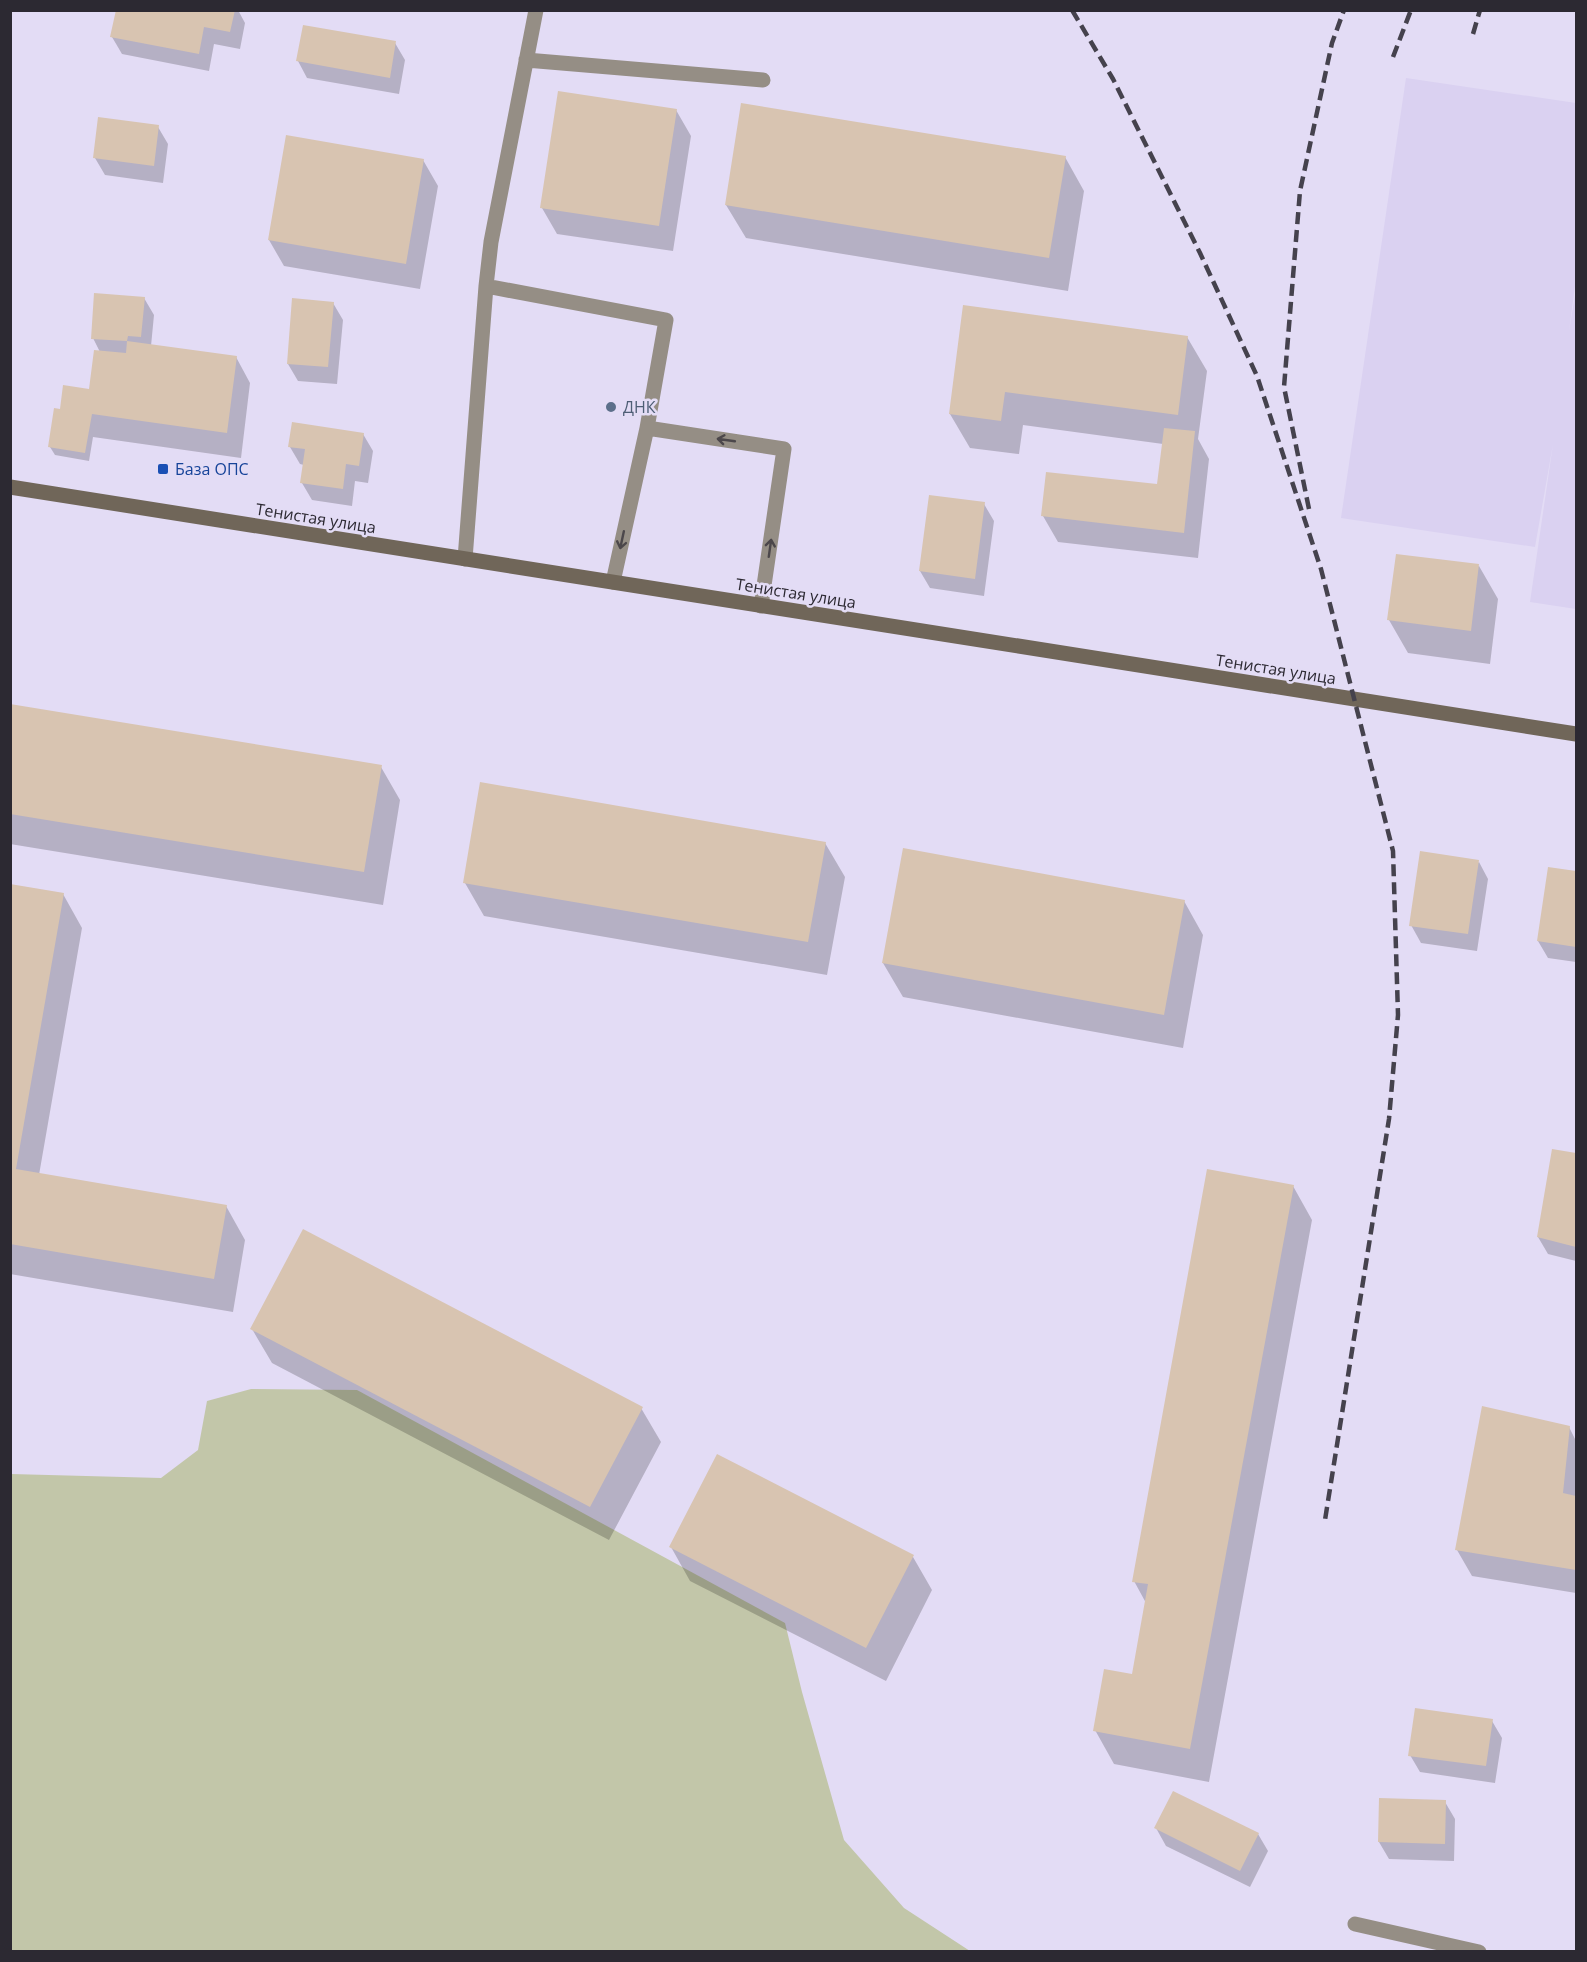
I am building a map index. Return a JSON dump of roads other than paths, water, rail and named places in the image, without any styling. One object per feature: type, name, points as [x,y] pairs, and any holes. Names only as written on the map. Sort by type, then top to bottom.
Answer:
[{"type":"main road","name":"Тенистая улица","points":[[10,487],[1576,734]]},
{"type":"lane","points":[[465,559],[491,242],[536,10]]},
{"type":"lane","points":[[526,60],[763,80]]},
{"type":"lane","points":[[486,286],[666,320],[647,428],[613,582]]},
{"type":"lane","points":[[647,428],[784,449],[761,606]]},
{"type":"lane","points":[[1354,1924],[1479,1952]]},
{"type":"railway","points":[[1072,10],[1113,79],[1200,253],[1257,376],[1321,569],[1393,851],[1398,1015],[1389,1119],[1325,1520]]},
{"type":"railway","points":[[1309,509],[1284,387],[1300,191],[1332,43],[1344,10]]},
{"type":"railway","points":[[1393,57],[1411,10]]},
{"type":"railway","points":[[1473,34],[1480,10]]},
{"type":"place","name":"ДНК","points":[[611,407]]},
{"type":"place","name":"База ОПС","points":[[163,469]]}]
